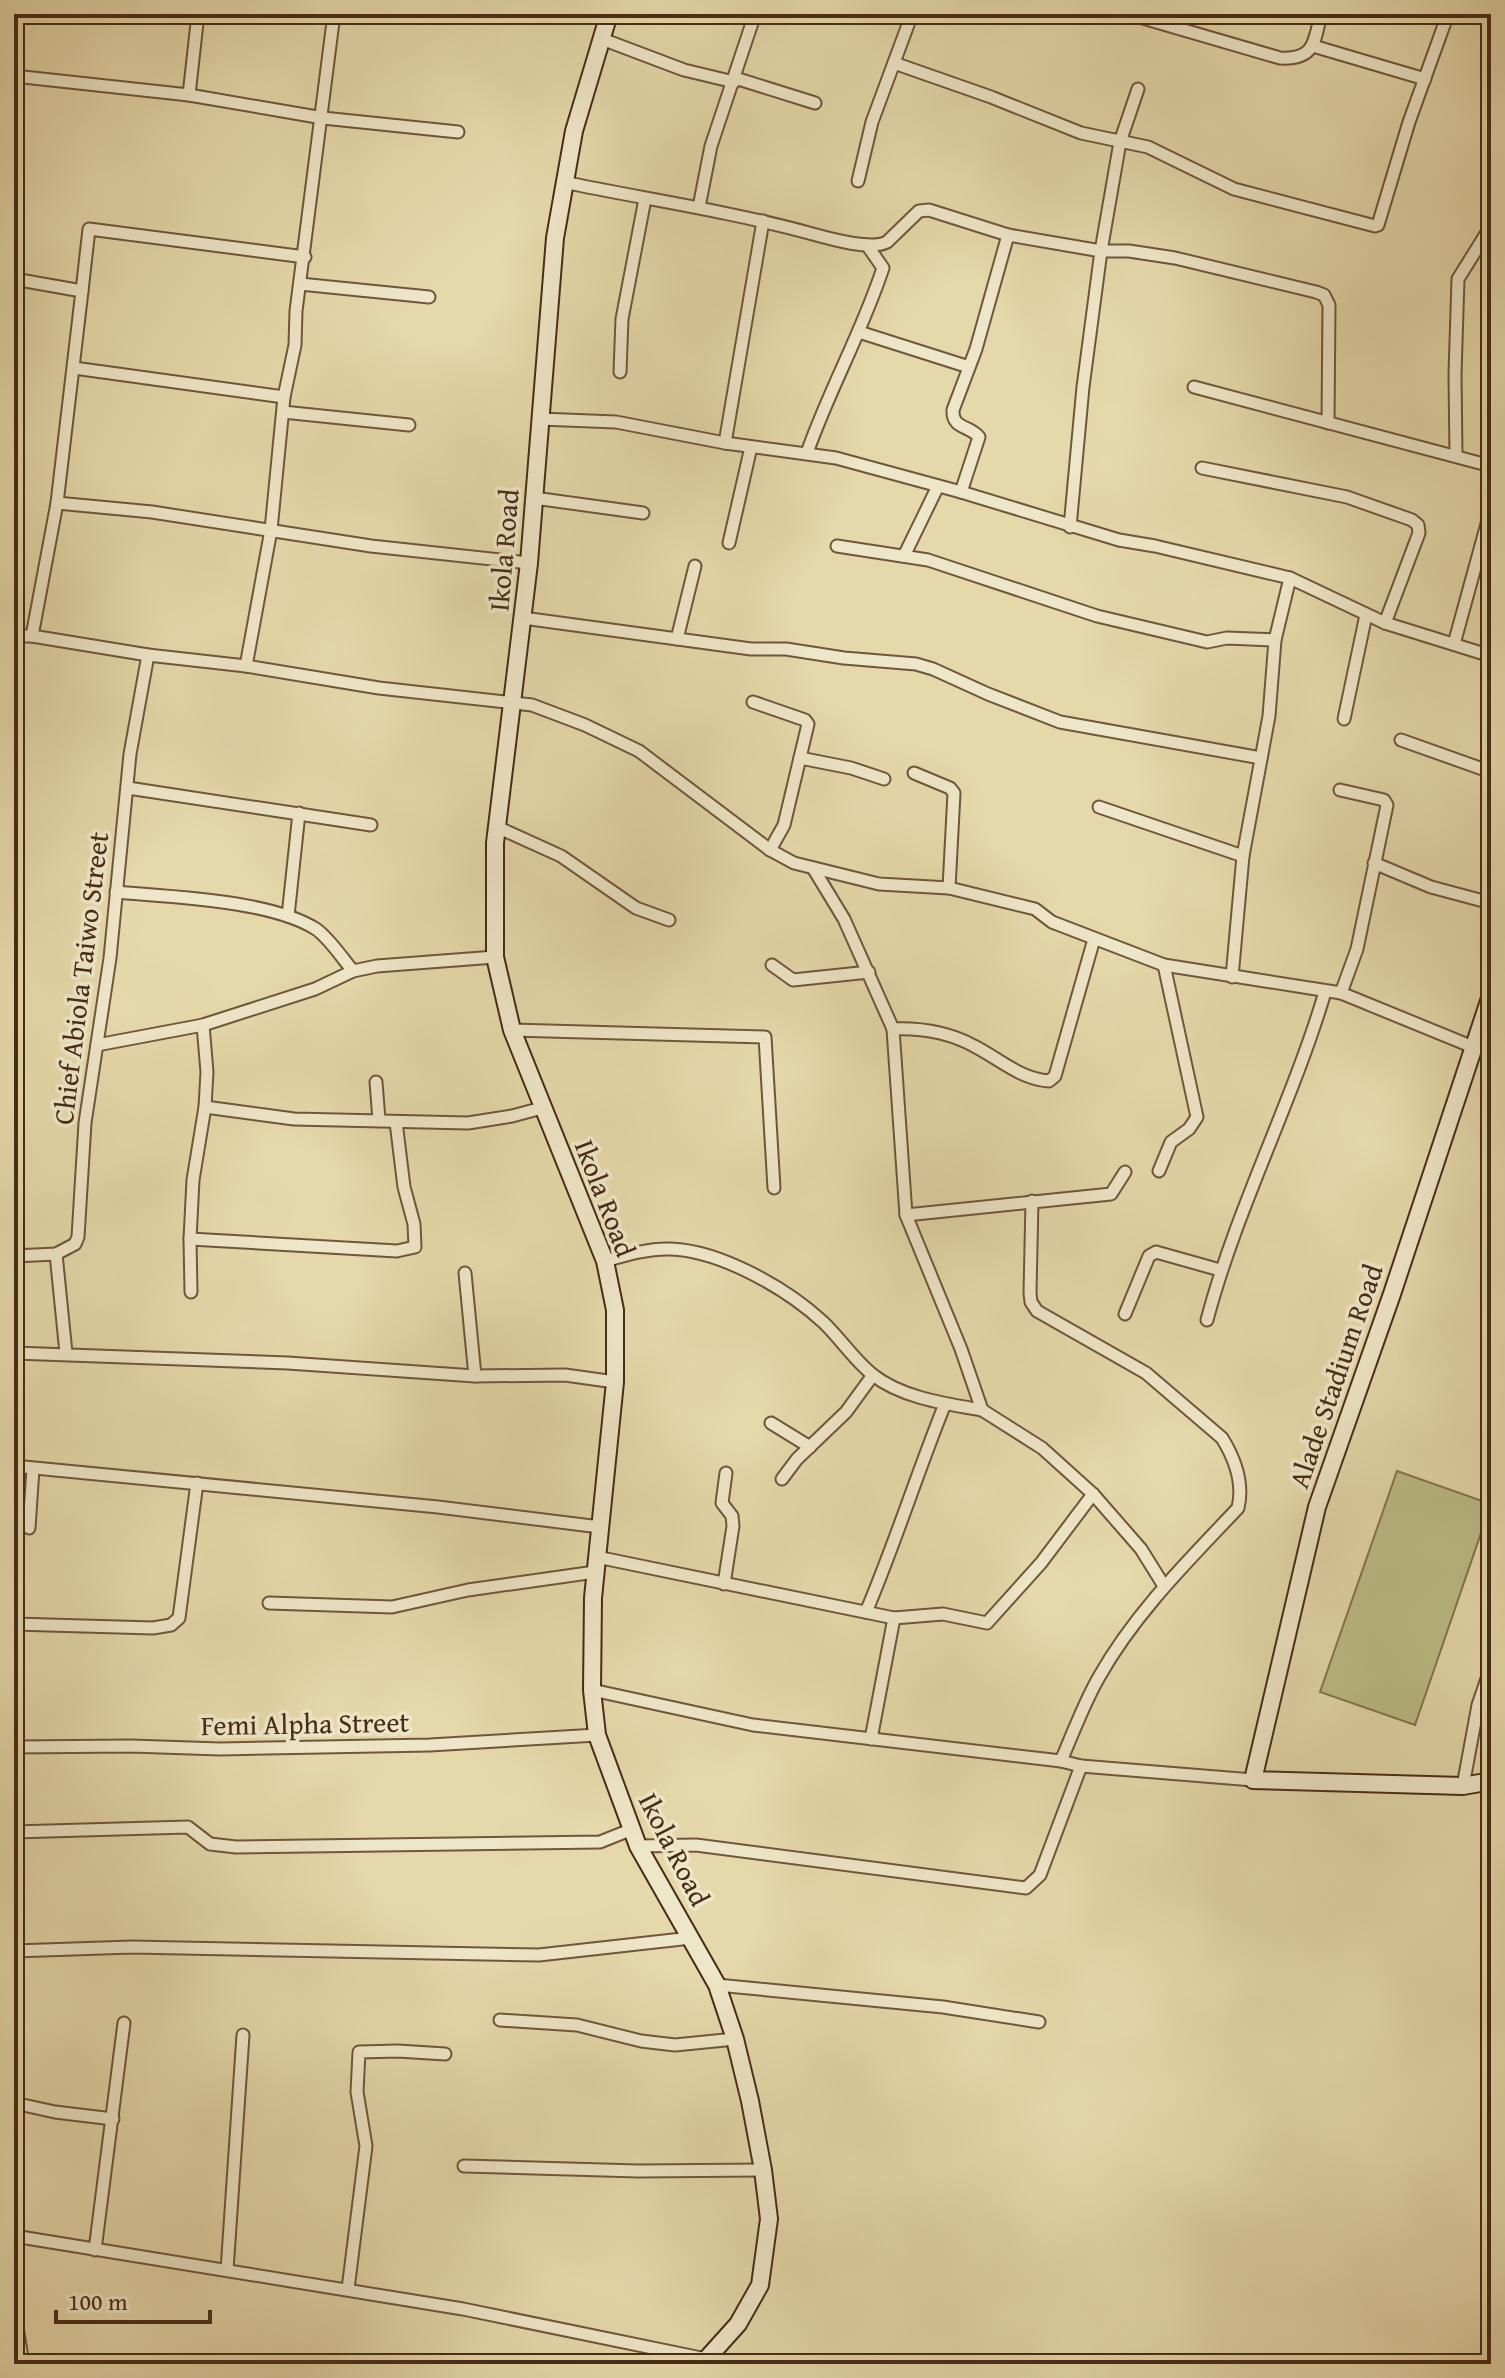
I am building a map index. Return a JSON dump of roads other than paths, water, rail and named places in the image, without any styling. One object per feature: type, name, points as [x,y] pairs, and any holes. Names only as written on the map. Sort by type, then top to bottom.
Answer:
[{"type":"street","points":[[189,95],[198,14]]},
{"type":"street","points":[[246,666],[271,530],[284,397],[295,345],[334,14]]},
{"type":"street","name":"Ikola Road","points":[[609,14],[580,109],[563,182],[548,306],[529,563],[497,827],[495,957],[512,1030],[605,1261],[615,1310],[615,1382],[596,1564],[592,1690],[597,1735],[630,1830],[717,1985],[735,2039],[763,2170],[769,2219],[760,2285],[738,2324],[704,2362]]},
{"type":"street","points":[[699,207],[711,146],[755,14]]},
{"type":"street","points":[[858,181],[872,122],[912,14]]},
{"type":"street","points":[[1129,14],[1280,58],[1294,59],[1305,55],[1313,46],[1321,14]]},
{"type":"street","points":[[894,63],[1081,133],[1148,147],[1234,189],[1375,226],[1386,204],[1409,122],[1448,14]]},
{"type":"street","points":[[602,39],[684,70],[735,80],[815,103]]},
{"type":"street","points":[[1313,46],[1425,79]]},
{"type":"street","points":[[14,76],[189,95],[323,118],[458,132]]},
{"type":"street","points":[[1070,527],[1083,387],[1101,251],[1120,142],[1138,89]]},
{"type":"street","points":[[563,182],[699,207],[867,245],[887,242],[919,211],[924,210],[1008,235],[1101,251],[1129,251],[1175,258],[1324,295],[1329,305],[1328,423]]},
{"type":"street","points":[[620,372],[622,319],[645,199]]},
{"type":"street","points":[[725,443],[763,221]]},
{"type":"street","points":[[1456,456],[1458,279],[1491,226]]},
{"type":"street","points":[[32,636],[57,503],[89,229],[305,257]]},
{"type":"street","points":[[961,492],[979,437],[956,424],[952,418],[953,410],[1008,235]]},
{"type":"street","points":[[807,453],[883,268],[867,245]]},
{"type":"street","points":[[14,279],[82,291]]},
{"type":"street","points":[[300,284],[429,297]]},
{"type":"street","points":[[859,332],[969,367]]},
{"type":"street","points":[[74,368],[284,397]]},
{"type":"street","points":[[1194,387],[1491,466]]},
{"type":"street","points":[[283,412],[409,425]]},
{"type":"street","points":[[540,419],[616,422],[725,443],[836,458],[1119,540],[1290,578],[1385,623],[1491,656]]},
{"type":"street","points":[[729,543],[751,447]]},
{"type":"street","points":[[1202,468],[1347,497],[1380,507],[1418,525],[1419,533],[1385,623]]},
{"type":"street","points":[[904,556],[938,486]]},
{"type":"street","points":[[534,498],[643,513]]},
{"type":"street","points":[[57,503],[152,512],[371,546],[529,563]]},
{"type":"street","points":[[1454,644],[1491,509]]},
{"type":"street","points":[[837,546],[904,556],[959,569],[1097,616],[1207,642],[1227,638],[1275,640]]},
{"type":"street","points":[[677,639],[695,566]]},
{"type":"street","points":[[1232,977],[1243,856],[1269,716],[1275,640],[1290,578]]},
{"type":"street","points":[[1344,719],[1366,615]]},
{"type":"street","points":[[523,618],[751,649],[786,649],[916,664],[1060,722],[1261,758]]},
{"type":"street","points":[[14,654],[16,636],[32,636],[379,688],[532,705],[585,725],[639,751],[770,850],[794,863],[879,884],[949,888],[1035,909],[1052,922],[1164,965],[1341,993],[1473,1047],[1491,1048]]},
{"type":"street","name":"Chief Abiola Taiwo Street","points":[[56,1254],[75,1244],[78,1237],[85,1123],[110,958],[130,754],[148,655]]},
{"type":"street","points":[[753,702],[806,720],[808,725],[784,825],[770,850]]},
{"type":"street","points":[[1401,740],[1491,772]]},
{"type":"street","points":[[800,758],[851,768],[884,779]]},
{"type":"street","points":[[914,773],[950,788],[954,793],[949,888]]},
{"type":"street","points":[[128,788],[371,825]]},
{"type":"street","points":[[1340,790],[1386,803],[1357,949],[1341,993]]},
{"type":"street","points":[[1099,807],[1243,856]]},
{"type":"street","points":[[288,916],[299,813]]},
{"type":"street","points":[[497,827],[561,856],[636,908],[669,920]]},
{"type":"street","points":[[1374,863],[1431,887],[1491,903]]},
{"type":"street","points":[[813,868],[844,919],[893,1029],[906,1215],[961,1349],[982,1410]]},
{"type":"street","points":[[116,892],[213,901],[288,916],[318,931],[353,971]]},
{"type":"street","points":[[893,1029],[947,1035],[972,1045],[1010,1068],[1049,1081],[1055,1076],[1094,939]]},
{"type":"street","points":[[97,1045],[203,1025],[315,989],[353,971],[377,966],[495,957]]},
{"type":"street","points":[[772,965],[793,980],[869,972]]},
{"type":"street","points":[[1159,1171],[1171,1142],[1189,1129],[1197,1117],[1164,965]]},
{"type":"street","points":[[1207,1320],[1220,1270],[1312,1036],[1325,992]]},
{"type":"street","name":"Alade Stadium Road","points":[[1253,1780],[1317,1507],[1392,1294],[1491,995]]},
{"type":"street","points":[[191,1292],[193,1180],[205,1107],[207,1072],[203,1025]]},
{"type":"street","points":[[512,1030],[765,1037],[774,1188]]},
{"type":"street","points":[[376,1082],[379,1120]]},
{"type":"street","points":[[205,1107],[294,1119],[468,1123],[542,1108]]},
{"type":"street","points":[[190,1239],[397,1251],[415,1247],[414,1224],[404,1187],[396,1122]]},
{"type":"street","points":[[906,1215],[1111,1194],[1125,1172]]},
{"type":"street","points":[[1032,1201],[1030,1293],[1037,1311],[1146,1373],[1222,1438],[1242,1492],[1238,1508],[1164,1586],[1132,1626],[1098,1678],[1061,1761]]},
{"type":"street","points":[[605,1261],[668,1248],[694,1251],[758,1277],[809,1310],[873,1375],[892,1387],[945,1404],[982,1410],[1042,1448],[1093,1494],[1141,1549],[1164,1586]]},
{"type":"street","points":[[1125,1314],[1149,1256],[1156,1252],[1220,1270]]},
{"type":"street","points":[[14,1256],[56,1254],[66,1353]]},
{"type":"street","points":[[465,1273],[475,1376]]},
{"type":"street","points":[[14,1353],[288,1363],[475,1376],[565,1375],[615,1382]]},
{"type":"street","points":[[782,1479],[846,1412],[873,1375]]},
{"type":"street","points":[[866,1612],[896,1541],[916,1475],[945,1404]]},
{"type":"street","points":[[771,1423],[810,1447]]},
{"type":"street","points":[[14,1466],[538,1517],[600,1527]]},
{"type":"street","points":[[29,1528],[33,1469]]},
{"type":"street","points":[[724,1584],[733,1526],[732,1516],[722,1503],[726,1473]]},
{"type":"street","points":[[14,1624],[153,1628],[171,1625],[179,1618],[197,1483]]},
{"type":"street","points":[[269,1603],[392,1607],[596,1564],[724,1584],[894,1618],[943,1614],[982,1624],[990,1621],[1041,1563],[1093,1494]]},
{"type":"street","points":[[871,1739],[894,1618]]},
{"type":"street","points":[[1463,1786],[1478,1705],[1491,1667]]},
{"type":"street","points":[[592,1690],[753,1725],[1061,1761],[1081,1766],[1253,1780],[1463,1786],[1491,1781]]},
{"type":"street","name":"Femi Alpha Street","points":[[14,1747],[220,1749],[415,1746],[597,1735]]},
{"type":"street","points":[[638,1846],[696,1845],[1026,1888],[1040,1875],[1081,1766]]},
{"type":"street","points":[[14,1832],[188,1827],[210,1844],[269,1848],[600,1842],[630,1830]]},
{"type":"street","points":[[14,1951],[132,1947],[539,1955],[691,1938]]},
{"type":"street","points":[[717,1985],[943,2007],[1039,2022]]},
{"type":"street","points":[[500,2020],[577,2025],[641,2041],[675,2045],[735,2039]]},
{"type":"street","points":[[95,2250],[124,2023]]},
{"type":"street","points":[[227,2270],[243,2035]]},
{"type":"street","points":[[348,2289],[366,2146],[357,2092],[359,2052],[445,2054]]},
{"type":"street","points":[[14,2103],[113,2119]]},
{"type":"street","points":[[464,2166],[638,2171],[763,2170]]},
{"type":"street","points":[[14,2236],[463,2309],[704,2362]]},
{"type":"street","points":[[16,2321],[23,2364]]}]
